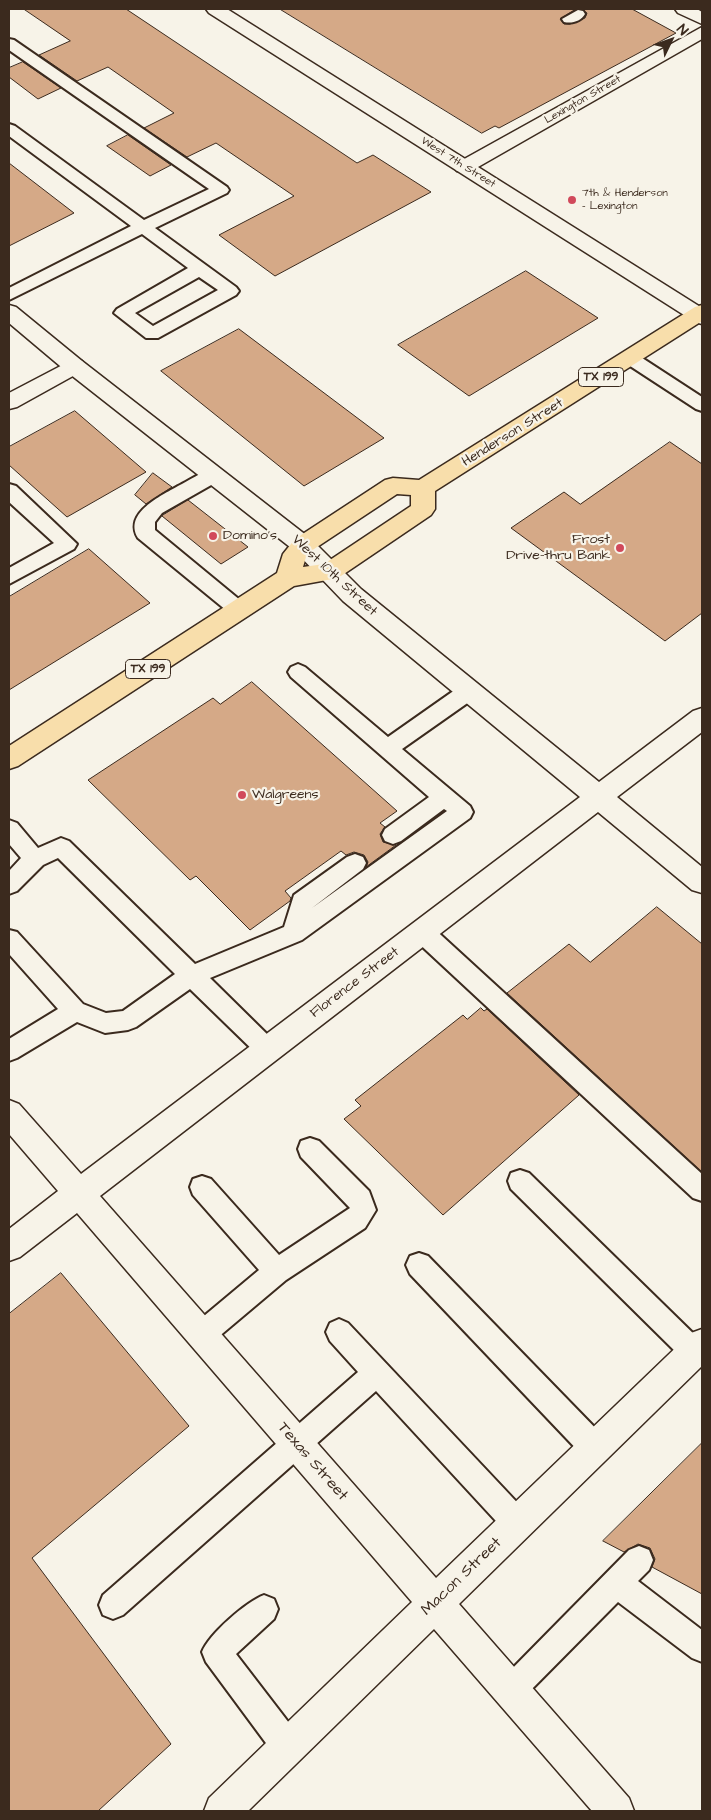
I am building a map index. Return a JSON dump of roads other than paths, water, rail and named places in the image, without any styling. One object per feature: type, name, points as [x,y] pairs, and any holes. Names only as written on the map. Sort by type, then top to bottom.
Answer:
[{"type":"main road","name":"Henderson Street","points":[[423,488],[701,314]]},
{"type":"main road","points":[[288,578],[295,554],[303,545],[393,486],[423,488]]},
{"type":"main road","name":"TX 199","points":[[9,759],[288,578],[330,572],[423,509],[423,488]]},
{"type":"street","name":"West 7th Street","points":[[215,9],[701,314]]},
{"type":"street","points":[[684,9],[702,19]]},
{"type":"street","name":"Lexington Street","points":[[464,167],[702,32]]},
{"type":"street","name":"West 10th Street","points":[[9,312],[74,366],[303,545],[352,595],[702,882]]},
{"type":"street","points":[[9,402],[74,366]]},
{"type":"street","name":"Florence Street","points":[[9,1247],[702,718]]},
{"type":"street","name":"Texas Street","points":[[9,1113],[616,1811]]},
{"type":"street","name":"Macon Street","points":[[222,1811],[698,1348]]},
{"type":"lane","points":[[9,43],[221,190],[9,295]]},
{"type":"lane","points":[[9,129],[230,291],[152,334],[123,313],[200,270]]},
{"type":"lane","points":[[630,358],[702,405]]},
{"type":"lane","points":[[213,475],[155,508],[145,521],[145,533],[239,610]]},
{"type":"lane","points":[[9,491],[67,544],[9,577]]},
{"type":"lane","points":[[9,939],[75,1011],[105,1023],[128,1020],[192,975],[294,933],[462,812],[298,672]]},
{"type":"lane","points":[[388,748],[468,691]]},
{"type":"lane","points":[[393,834],[445,797]]},
{"type":"lane","points":[[9,829],[35,858]]},
{"type":"lane","points":[[9,885],[35,858],[61,847],[268,1050]]},
{"type":"lane","points":[[294,933],[302,902],[354,863]]},
{"type":"lane","points":[[422,932],[702,1190]]},
{"type":"lane","points":[[9,1052],[75,1011]]},
{"type":"lane","points":[[201,1335],[277,1272],[356,1220],[363,1210],[360,1199],[310,1149]]},
{"type":"lane","points":[[520,1181],[698,1348]]},
{"type":"lane","points":[[202,1187],[277,1272]]},
{"type":"lane","points":[[419,1264],[595,1448]]},
{"type":"lane","points":[[338,1332],[517,1523]]},
{"type":"lane","points":[[113,1604],[377,1373]]},
{"type":"lane","points":[[511,1690],[639,1560]]},
{"type":"lane","points":[[617,1584],[702,1648]]},
{"type":"lane","points":[[264,1609],[216,1652],[288,1747]]},
{"type":"place","name":"7th & Henderson - Lexington","points":[[572,200]]},
{"type":"place","name":"Domino's","points":[[213,536]]},
{"type":"place","name":"Frost Drive-thru Bank","points":[[620,548]]},
{"type":"place","name":"Walgreens","points":[[242,795]]}]
